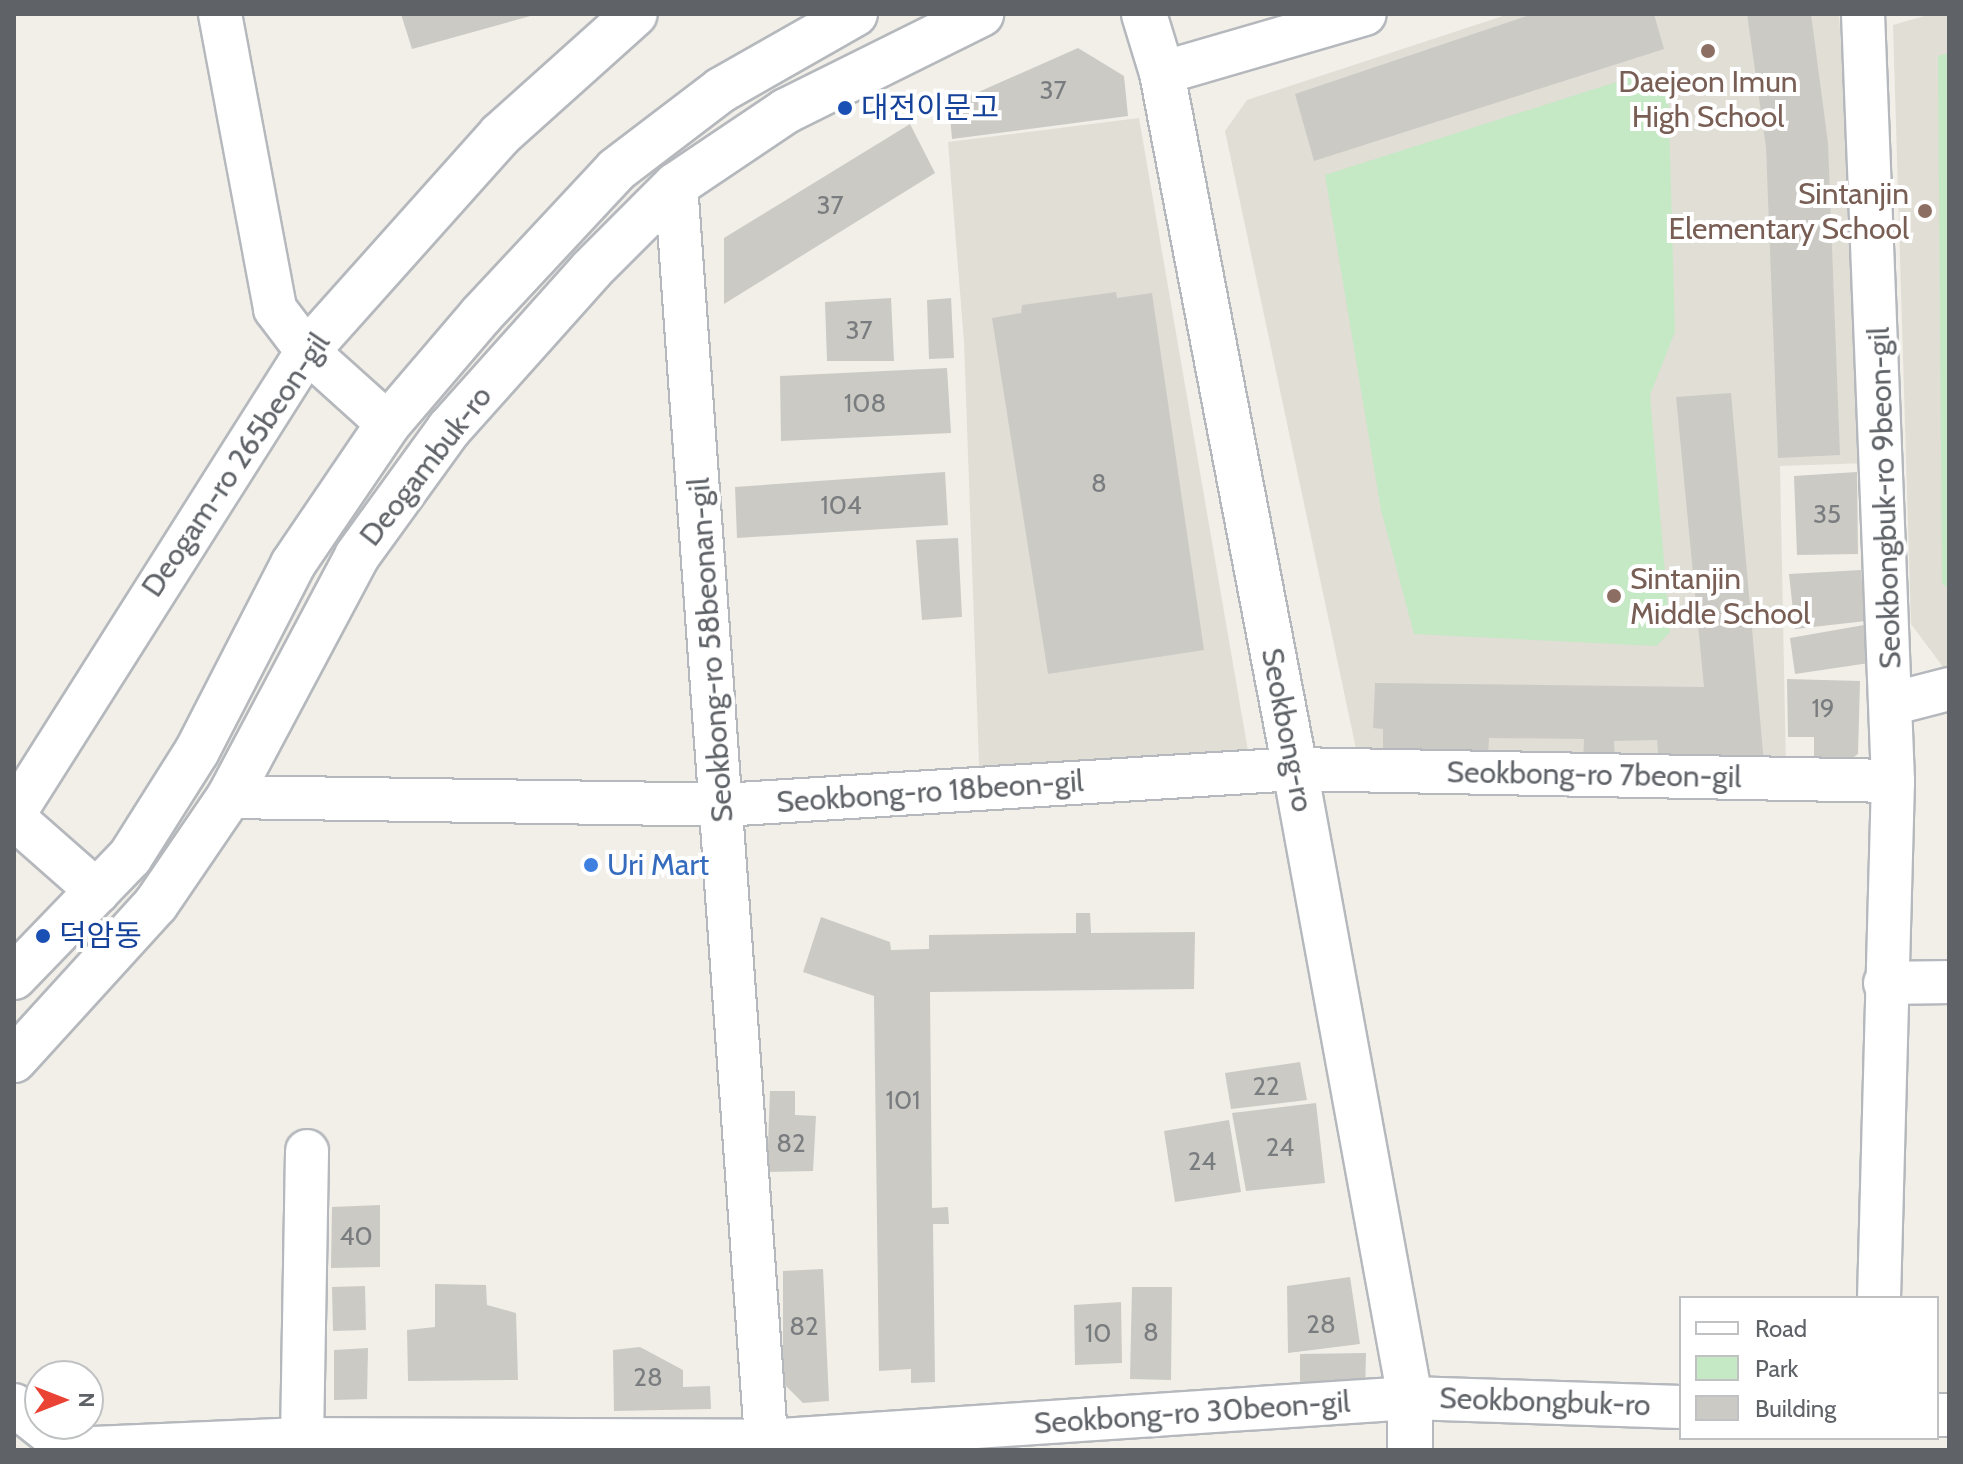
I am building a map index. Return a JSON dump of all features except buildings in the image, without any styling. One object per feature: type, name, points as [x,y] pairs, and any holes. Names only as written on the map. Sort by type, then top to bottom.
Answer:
[{"type":"street","points":[[220,14],[275,309],[307,351],[388,424]]},
{"type":"street","name":"Deogam-ro 265beon-gil","points":[[14,816],[307,351],[500,135],[635,14]]},
{"type":"street","name":"Deogambuk-ro","points":[[14,977],[130,857],[197,751],[293,564],[388,424],[616,170],[721,90],[855,14]]},
{"type":"street","name":"Deogambuk-ro","points":[[14,1060],[156,904],[229,797],[357,556],[449,429],[676,185],[786,111],[981,14]]},
{"type":"street","name":"Seokbong-ro","points":[[1144,14],[1162,73],[1295,769],[1410,1398],[1410,1450]]},
{"type":"street","points":[[1162,73],[1365,14]]},
{"type":"street","name":"Seokbongbuk-ro 9beon-gil","points":[[1863,14],[1893,781],[1885,983],[1879,1296]]},
{"type":"street","name":"Seokbong-ro 58beonan-gil","points":[[676,185],[767,1445]]},
{"type":"street","points":[[1891,704],[1949,689]]},
{"type":"street","name":"Seokbong-ro 7beon-gil","points":[[1295,769],[1893,781]]},
{"type":"street","name":"Seokbong-ro 18beon-gil","points":[[229,797],[723,805],[1295,769]]},
{"type":"street","points":[[14,816],[98,892]]},
{"type":"street","points":[[1885,983],[1949,982]]},
{"type":"street","points":[[302,1439],[307,1151]]},
{"type":"street","name":"Seokbongbuk-ro","points":[[1410,1398],[1679,1407]]},
{"type":"street","name":"Seokbong-ro 30beon-gil","points":[[14,1405],[70,1450],[302,1439],[767,1445],[1410,1398]]},
{"type":"shaded area","points":[[1509,14],[1839,14],[1868,463],[1780,466],[1786,770],[1362,777],[1225,131],[1247,100]]},
{"type":"shaded area","name":"Sintanjin Elementary School","points":[[1931,14],[1949,14],[1949,675],[1911,624],[1893,25]]},
{"type":"shaded area","points":[[1139,118],[1253,780],[980,791],[964,342],[948,142]]},
{"type":"green space","points":[[1949,53],[1949,590],[1942,583],[1938,56]]},
{"type":"green space","points":[[1632,77],[1668,84],[1675,332],[1650,395],[1670,632],[1656,646],[1414,634],[1381,510],[1325,175]]},
{"type":"place","name":"Daejeon Imun High School","points":[[1708,51]]},
{"type":"place","name":"대전이문고","points":[[845,108]]},
{"type":"place","name":"Sintanjin Elementary School","points":[[1925,211]]},
{"type":"place","name":"Sintanjin Middle School","points":[[1614,596]]},
{"type":"place","name":"Uri Mart","points":[[591,865]]},
{"type":"place","name":"덕암동","points":[[43,936]]}]
